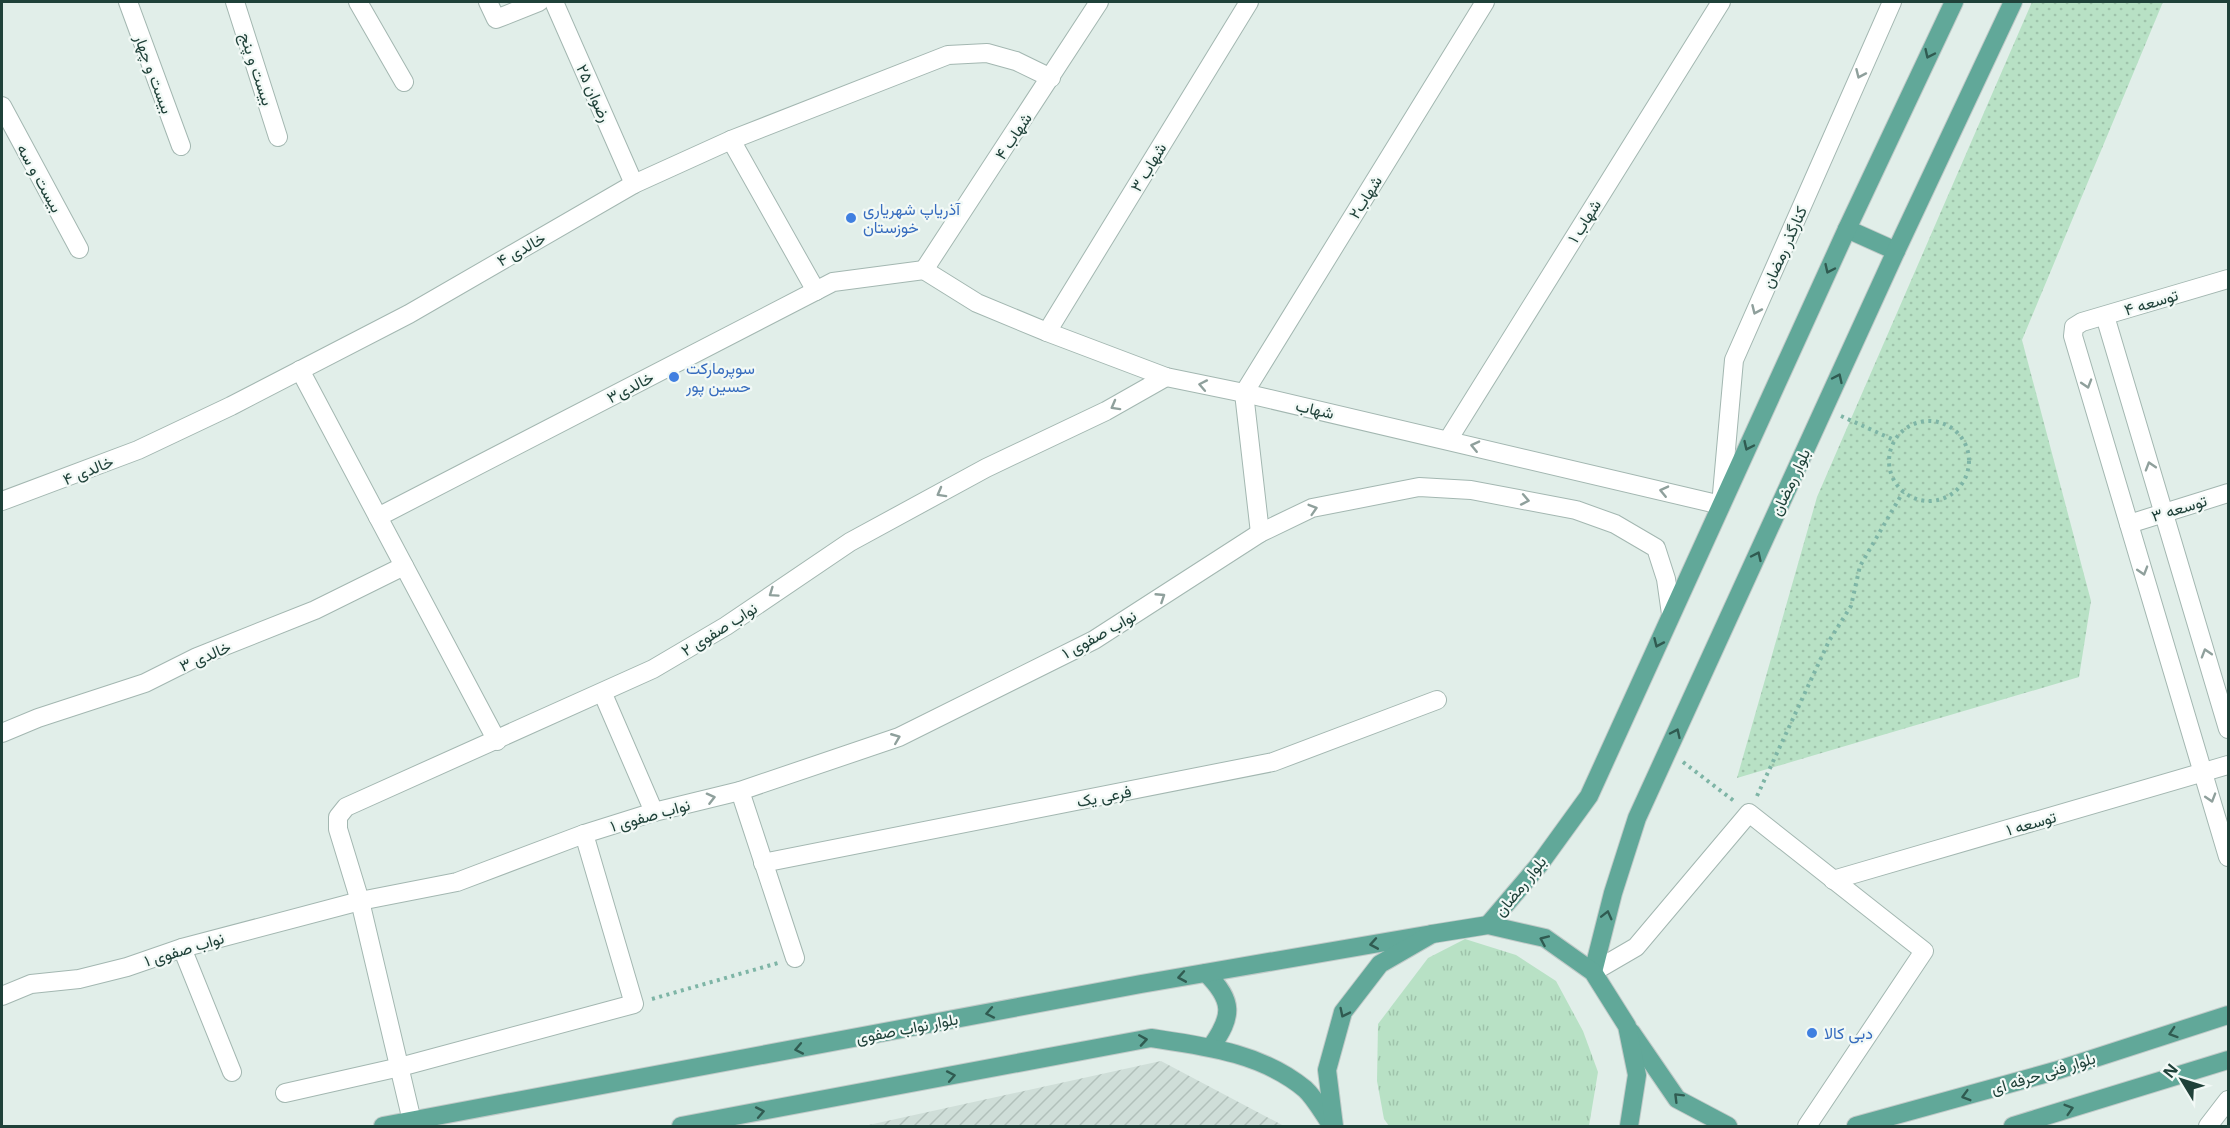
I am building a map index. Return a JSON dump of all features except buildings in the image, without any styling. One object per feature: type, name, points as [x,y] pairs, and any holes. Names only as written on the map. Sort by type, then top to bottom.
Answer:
[{"type":"main road","name":"بلوار رمضان","points":[[1488,925],[1539,865],[1589,796],[1847,229],[1954,2]]},
{"type":"main road","name":"بلوار رمضان","points":[[1593,972],[1612,893],[1637,818],[1896,251],[2013,2]]},
{"type":"main road","points":[[1847,229],[1896,251]]},
{"type":"main road","points":[[1488,925],[1545,938],[1593,972],[1677,1099],[1728,1126]]},
{"type":"main road","name":"بلوار نواب صفوی","points":[[383,1126],[1206,973],[1488,925]]},
{"type":"main road","points":[[1333,1126],[1327,1070],[1343,1012],[1380,964],[1432,934]]},
{"type":"main road","points":[[1206,973],[1223,990],[1229,1014],[1223,1030],[1211,1047]]},
{"type":"main road","name":"بلوار فنی حرفه ای","points":[[1856,1126],[2055,1071],[2229,1015]]},
{"type":"main road","points":[[1627,1026],[1637,1075],[1629,1126]]},
{"type":"main road","points":[[681,1126],[1151,1038],[1211,1047],[1270,1065],[1306,1090],[1333,1126]]},
{"type":"main road","points":[[2013,1126],[2229,1060]]},
{"type":"street","name":"بیست و چهار","points":[[128,2],[181,146]]},
{"type":"street","name":"بیست و پنج","points":[[235,2],[278,137]]},
{"type":"street","points":[[358,2],[404,82]]},
{"type":"street","points":[[488,2],[496,19],[539,2]]},
{"type":"street","name":"رضوان ۲۵","points":[[555,2],[634,184]]},
{"type":"street","name":"شهاب ۴","points":[[924,270],[1052,78],[1099,2]]},
{"type":"street","name":"شهاب ۳","points":[[1047,332],[1249,2]]},
{"type":"street","name":"شهاب۲","points":[[1244,393],[1485,2]]},
{"type":"street","name":"شهاب ۱","points":[[1448,440],[1721,2]]},
{"type":"street","name":"کنارگذر رمضان","points":[[1721,505],[1734,360],[1892,2]]},
{"type":"street","name":"خالدی ۴","points":[[2,501],[138,450],[300,370],[409,314],[634,184],[731,140],[948,55],[987,53],[1016,61],[1052,78]]},
{"type":"street","name":"بیست و سه","points":[[2,106],[79,249]]},
{"type":"street","points":[[731,140],[816,291]]},
{"type":"street","name":"شهاب","points":[[924,270],[977,303],[1166,377],[1448,440],[1721,505]]},
{"type":"street","name":"خالدی۳","points":[[378,517],[833,282],[924,270]]},
{"type":"street","name":"توسعه ۴","points":[[2129,524],[2073,336],[2074,327],[2082,322],[2229,279]]},
{"type":"street","points":[[2105,316],[2164,513],[2221,678],[2229,729]]},
{"type":"street","points":[[300,370],[497,741]]},
{"type":"street","name":"نواب صفوی ۲","points":[[412,1121],[360,901],[338,829],[338,817],[346,807],[603,694],[653,669],[726,626],[850,542],[986,468],[1106,411],[1166,377]]},
{"type":"street","points":[[1244,393],[1260,534]]},
{"type":"street","name":"نواب صفوی ۱","points":[[2,996],[31,984],[88,976],[127,967],[182,948],[360,901],[457,882],[584,834],[654,812],[740,791],[899,737],[1094,640],[1260,534],[1312,508],[1419,487],[1471,490],[1576,510],[1615,524],[1656,548],[1666,579],[1671,614]]},
{"type":"street","name":"توسعه ۳","points":[[2129,524],[2229,493]]},
{"type":"street","points":[[2129,524],[2229,856]]},
{"type":"street","name":"خالدی ۳","points":[[2,733],[38,718],[145,683],[197,657],[315,610],[404,566]]},
{"type":"street","points":[[603,694],[654,812]]},
{"type":"street","name":"فرعی یک","points":[[763,863],[1273,762],[1437,700]]},
{"type":"street","name":"توسعه ۱","points":[[1833,880],[2229,765]]},
{"type":"street","points":[[740,791],[795,958]]},
{"type":"street","points":[[1593,972],[1636,947],[1749,813],[1924,951],[1807,1126]]},
{"type":"street","points":[[285,1094],[400,1067],[634,1004],[584,834]]},
{"type":"street","points":[[182,948],[232,1072]]},
{"type":"street","points":[[2208,1126],[2229,1100]]},
{"type":"path","points":[[1824,408],[1894,440]]},
{"type":"path","points":[[1929,420],[1943,423],[1955,430],[1964,441],[1968,454],[1968,468],[1964,481],[1954,492],[1942,499],[1922,500],[1903,492],[1893,481],[1889,468],[1889,453],[1894,440],[1903,430],[1916,423],[1929,420]]},
{"type":"path","points":[[1668,751],[1749,813],[1829,641],[1851,606],[1860,566],[1903,492]]},
{"type":"path","points":[[634,1004],[795,958]]},
{"type":"shaded area","points":[[1161,1061],[1284,1126],[864,1126]]},
{"type":"green space","points":[[2032,2],[2163,2],[2022,340],[2091,601],[2079,677],[1737,778],[1817,497]]},
{"type":"green space","points":[[1465,939],[1516,955],[1556,981],[1583,1031],[1598,1072],[1589,1126],[1389,1126],[1384,1119],[1377,1081],[1378,1024],[1428,958]]},
{"type":"place","name":"آذریاپ شهریاری خوزستان","points":[[851,218]]},
{"type":"place","name":"سوپرمارکت حسین پور","points":[[674,377]]},
{"type":"place","name":"دبی کالا","points":[[1812,1033]]}]
